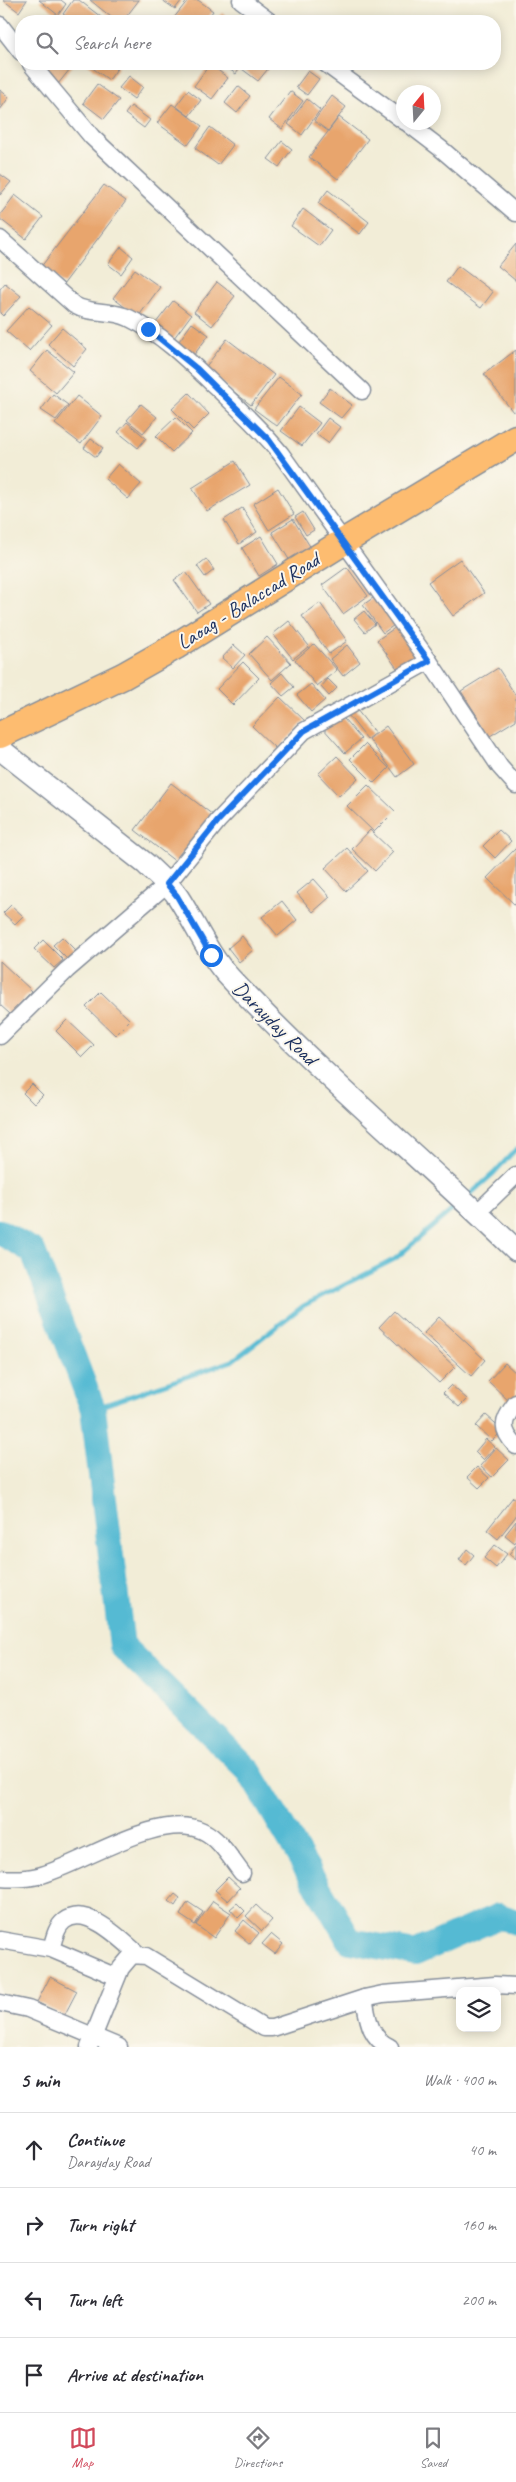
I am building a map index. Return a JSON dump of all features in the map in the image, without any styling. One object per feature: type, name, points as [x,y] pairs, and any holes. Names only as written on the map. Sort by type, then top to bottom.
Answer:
[{"type":"main road","name":"Laoag - Balaccad Road","points":[[0,735],[98,688],[161,654],[516,438]]},
{"type":"street","points":[[241,0],[261,15]]},
{"type":"street","points":[[0,25],[15,44]]},
{"type":"street","points":[[36,70],[92,138],[362,390]]},
{"type":"street","points":[[334,70],[396,115]]},
{"type":"street","points":[[416,130],[440,148],[516,213]]},
{"type":"street","points":[[0,239],[74,305],[88,311],[108,311],[128,317],[169,344],[269,440],[429,661],[500,766],[516,785]]},
{"type":"street","points":[[0,1036],[67,970],[167,884],[218,821],[304,731],[429,661]]},
{"type":"street","name":"Darayday Road","points":[[0,750],[146,864],[167,884],[177,896],[211,955],[224,971],[330,1078],[516,1250]]},
{"type":"street","points":[[474,1210],[516,1176]]},
{"type":"street","points":[[516,1404],[508,1415],[504,1428],[506,1435],[516,1446]]},
{"type":"street","points":[[0,1878],[14,1879],[38,1876],[103,1848],[152,1831],[174,1827],[203,1831],[215,1840],[242,1873]]},
{"type":"street","points":[[50,1949],[58,1928],[65,1920],[77,1916],[93,1920],[108,1927],[138,1954]]},
{"type":"street","points":[[0,1940],[50,1949],[117,1977]]},
{"type":"street","points":[[91,2042],[117,1977],[126,1960],[132,1955],[138,1954],[146,1956],[264,2028],[280,2026],[364,1998],[495,1985],[516,1986]]},
{"type":"street","points":[[364,1998],[374,2036],[390,2047]]},
{"type":"street","points":[[0,2003],[28,2009],[91,2042],[119,2047]]},
{"type":"building","points":[[3,0],[27,0],[19,12]]},
{"type":"building","points":[[39,0],[61,0],[66,4],[58,15]]},
{"type":"building","points":[[73,0],[79,0],[98,15],[64,15],[63,14]]},
{"type":"building","points":[[90,0],[139,0],[128,15],[109,15]]},
{"type":"building","points":[[162,0],[182,0],[175,9]]},
{"type":"building","points":[[188,0],[198,0],[213,11],[210,15],[176,15]]},
{"type":"building","points":[[39,70],[69,70],[58,84]]},
{"type":"building","points":[[95,70],[116,70],[109,80]]},
{"type":"building","points":[[206,70],[218,70],[228,78],[212,99],[194,86]]},
{"type":"building","points":[[230,70],[239,70],[236,74]]},
{"type":"building","points":[[243,70],[267,70],[258,81]]},
{"type":"building","points":[[308,71],[319,79],[307,95],[296,87]]},
{"type":"building","points":[[129,76],[143,87],[134,99],[119,88]]},
{"type":"building","points":[[97,84],[119,100],[104,119],[83,103]]},
{"type":"building","points":[[238,86],[250,96],[237,113],[225,103]]},
{"type":"building","points":[[0,90],[9,97],[0,110]]},
{"type":"building","points":[[188,90],[201,100],[189,116],[176,106]]},
{"type":"building","points":[[290,91],[303,101],[282,129],[269,119]]},
{"type":"building","points":[[332,96],[346,107],[328,131],[314,121]]},
{"type":"building","points":[[307,99],[320,110],[302,135],[288,124]]},
{"type":"building","points":[[172,104],[202,126],[188,145],[157,123]]},
{"type":"building","points":[[131,106],[150,120],[144,128],[125,114]]},
{"type":"building","points":[[339,117],[368,139],[338,179],[309,157]]},
{"type":"building","points":[[210,127],[233,145],[218,165],[195,148]]},
{"type":"building","points":[[282,141],[292,149],[279,167],[268,159]]},
{"type":"building","points":[[0,174],[11,182],[0,195]]},
{"type":"building","points":[[104,185],[126,201],[63,285],[40,268]]},
{"type":"building","points":[[328,190],[369,222],[360,234],[318,203]]},
{"type":"building","points":[[15,195],[43,217],[26,239],[0,219],[0,215]]},
{"type":"building","points":[[303,209],[331,230],[319,246],[291,226]]},
{"type":"building","points":[[516,244],[516,281],[498,266]]},
{"type":"building","points":[[121,247],[133,257],[121,274],[108,264]]},
{"type":"building","points":[[458,266],[493,292],[481,308],[446,282]]},
{"type":"building","points":[[135,269],[160,287],[138,317],[113,298]]},
{"type":"building","points":[[217,282],[235,296],[212,326],[194,312]]},
{"type":"building","points":[[5,283],[21,296],[3,316],[0,313],[0,289]]},
{"type":"building","points":[[173,301],[191,315],[171,342],[152,328]]},
{"type":"building","points":[[29,306],[52,325],[29,351],[6,331]]},
{"type":"building","points":[[192,323],[209,335],[190,360],[174,348]]},
{"type":"building","points":[[62,328],[87,349],[73,366],[48,344]]},
{"type":"building","points":[[227,339],[274,375],[251,405],[204,369]]},
{"type":"building","points":[[47,350],[74,372],[56,393],[30,371]]},
{"type":"building","points":[[516,350],[516,410],[513,412],[484,374]]},
{"type":"building","points":[[279,377],[302,394],[277,426],[254,409]]},
{"type":"building","points":[[330,388],[352,405],[341,418],[319,402]]},
{"type":"building","points":[[189,393],[209,414],[193,430],[172,409]]},
{"type":"building","points":[[53,394],[68,405],[56,420],[41,410]]},
{"type":"building","points":[[77,396],[102,416],[81,444],[55,424]]},
{"type":"building","points":[[141,404],[157,417],[143,433],[127,420]]},
{"type":"building","points":[[299,407],[320,423],[302,446],[281,431]]},
{"type":"building","points":[[176,417],[192,433],[172,452],[156,436]]},
{"type":"building","points":[[328,418],[340,427],[328,443],[316,434]]},
{"type":"building","points":[[127,422],[146,438],[138,448],[118,432]]},
{"type":"building","points":[[91,439],[103,448],[96,457],[84,448]]},
{"type":"building","points":[[235,461],[250,485],[207,511],[192,488]]},
{"type":"building","points":[[118,464],[141,484],[128,499],[105,479]]},
{"type":"building","points":[[278,488],[294,514],[269,530],[253,504]]},
{"type":"building","points":[[242,508],[257,532],[239,544],[224,520]]},
{"type":"building","points":[[303,512],[314,530],[306,535],[295,517]]},
{"type":"building","points":[[293,519],[311,548],[290,561],[272,532]]},
{"type":"building","points":[[261,536],[278,564],[259,576],[242,548]]},
{"type":"building","points":[[206,559],[214,570],[205,577],[197,566]]},
{"type":"building","points":[[460,559],[484,593],[453,616],[428,582]]},
{"type":"building","points":[[347,567],[368,596],[343,614],[322,585]]},
{"type":"building","points":[[186,572],[209,604],[197,612],[174,580]]},
{"type":"building","points":[[377,595],[397,623],[383,633],[363,605]]},
{"type":"building","points":[[320,603],[347,641],[329,654],[302,616]]},
{"type":"building","points":[[364,611],[375,624],[365,632],[354,619]]},
{"type":"building","points":[[289,621],[309,646],[293,659],[273,634]]},
{"type":"building","points":[[399,625],[423,658],[401,674],[377,640]]},
{"type":"building","points":[[267,637],[291,663],[272,680],[249,654]]},
{"type":"building","points":[[314,644],[337,670],[317,686],[295,660]]},
{"type":"building","points":[[234,645],[245,655],[233,668],[222,658]]},
{"type":"building","points":[[347,645],[360,662],[343,676],[330,659]]},
{"type":"building","points":[[243,662],[259,678],[233,705],[217,689]]},
{"type":"building","points":[[498,668],[516,696],[516,720],[490,736],[461,691]]},
{"type":"building","points":[[282,673],[294,687],[283,696],[271,683]]},
{"type":"building","points":[[328,679],[337,688],[329,696],[321,687]]},
{"type":"building","points":[[311,684],[325,700],[311,712],[297,695]]},
{"type":"building","points":[[280,697],[305,721],[277,750],[252,726]]},
{"type":"building","points":[[353,705],[375,733],[367,739],[345,711]]},
{"type":"building","points":[[339,713],[361,739],[345,753],[322,727]]},
{"type":"building","points":[[386,726],[414,764],[397,777],[369,739]]},
{"type":"building","points":[[365,744],[389,768],[374,783],[350,759]]},
{"type":"building","points":[[337,756],[358,778],[339,796],[318,774]]},
{"type":"building","points":[[171,783],[213,815],[176,862],[135,830]]},
{"type":"building","points":[[368,785],[395,811],[374,832],[347,806]]},
{"type":"building","points":[[370,830],[393,852],[375,871],[352,849]]},
{"type":"building","points":[[499,830],[511,841],[495,858],[483,846]]},
{"type":"building","points":[[347,848],[368,871],[346,891],[325,868]]},
{"type":"building","points":[[516,848],[516,906],[487,878]]},
{"type":"building","points":[[314,879],[330,897],[313,912],[297,893]]},
{"type":"building","points":[[282,901],[297,920],[278,936],[262,917]]},
{"type":"building","points":[[11,905],[23,916],[15,924],[3,913]]},
{"type":"building","points":[[242,936],[253,950],[239,962],[228,948]]},
{"type":"building","points":[[62,937],[77,952],[69,961],[53,945]]},
{"type":"building","points":[[43,940],[63,960],[54,968],[34,949]]},
{"type":"building","points":[[0,961],[32,991],[10,1014],[0,1005]]},
{"type":"building","points":[[101,992],[130,1020],[115,1035],[86,1007]]},
{"type":"building","points":[[67,1020],[94,1045],[82,1057],[56,1031]]},
{"type":"building","points":[[32,1084],[43,1095],[34,1104],[23,1093]]},
{"type":"building","points":[[394,1311],[455,1367],[439,1383],[379,1327]]},
{"type":"building","points":[[439,1317],[485,1360],[471,1376],[424,1333]]},
{"type":"building","points":[[505,1363],[516,1373],[516,1396],[510,1402],[488,1381]]},
{"type":"building","points":[[451,1385],[467,1399],[459,1407],[443,1393]]},
{"type":"building","points":[[486,1415],[503,1430],[492,1441],[476,1426]]},
{"type":"building","points":[[486,1439],[495,1447],[483,1460],[475,1452]]},
{"type":"building","points":[[496,1448],[509,1460],[492,1477],[480,1466]]},
{"type":"building","points":[[477,1467],[489,1478],[479,1488],[467,1477]]},
{"type":"building","points":[[513,1497],[516,1499],[516,1516],[498,1539],[487,1530]]},
{"type":"building","points":[[516,1521],[516,1541],[515,1543],[505,1535]]},
{"type":"building","points":[[495,1545],[507,1554],[496,1568],[484,1558]]},
{"type":"building","points":[[516,1545],[516,1560],[509,1554]]},
{"type":"building","points":[[467,1549],[474,1555],[466,1565],[459,1560]]},
{"type":"building","points":[[228,1877],[240,1888],[228,1901],[215,1890]]},
{"type":"building","points":[[175,1894],[180,1898],[175,1906],[169,1901]]},
{"type":"building","points":[[213,1901],[231,1913],[214,1938],[196,1925]]},
{"type":"building","points":[[188,1902],[203,1912],[195,1925],[180,1915]]},
{"type":"building","points":[[237,1903],[245,1911],[238,1918],[230,1909]]},
{"type":"building","points":[[256,1905],[272,1920],[262,1931],[246,1916]]},
{"type":"building","points":[[244,1920],[259,1933],[250,1944],[235,1931]]},
{"type":"building","points":[[271,1934],[283,1944],[275,1954],[262,1944]]},
{"type":"building","points":[[50,1977],[77,1991],[64,2016],[37,2002]]},
{"type":"waterway","points":[[467,1197],[494,1173],[516,1149]]},
{"type":"waterway","points":[[93,1409],[232,1361],[303,1306],[395,1259],[459,1204]]},
{"type":"waterway","points":[[0,1232],[33,1251],[93,1409],[122,1646],[249,1771],[350,1941],[415,1953],[499,1916],[516,1922]]},
{"type":"route","points":[[148,329],[169,344],[196,368],[254,423],[281,454],[429,661],[320,720],[304,731],[218,821],[167,884],[177,896],[211,955]]}]
